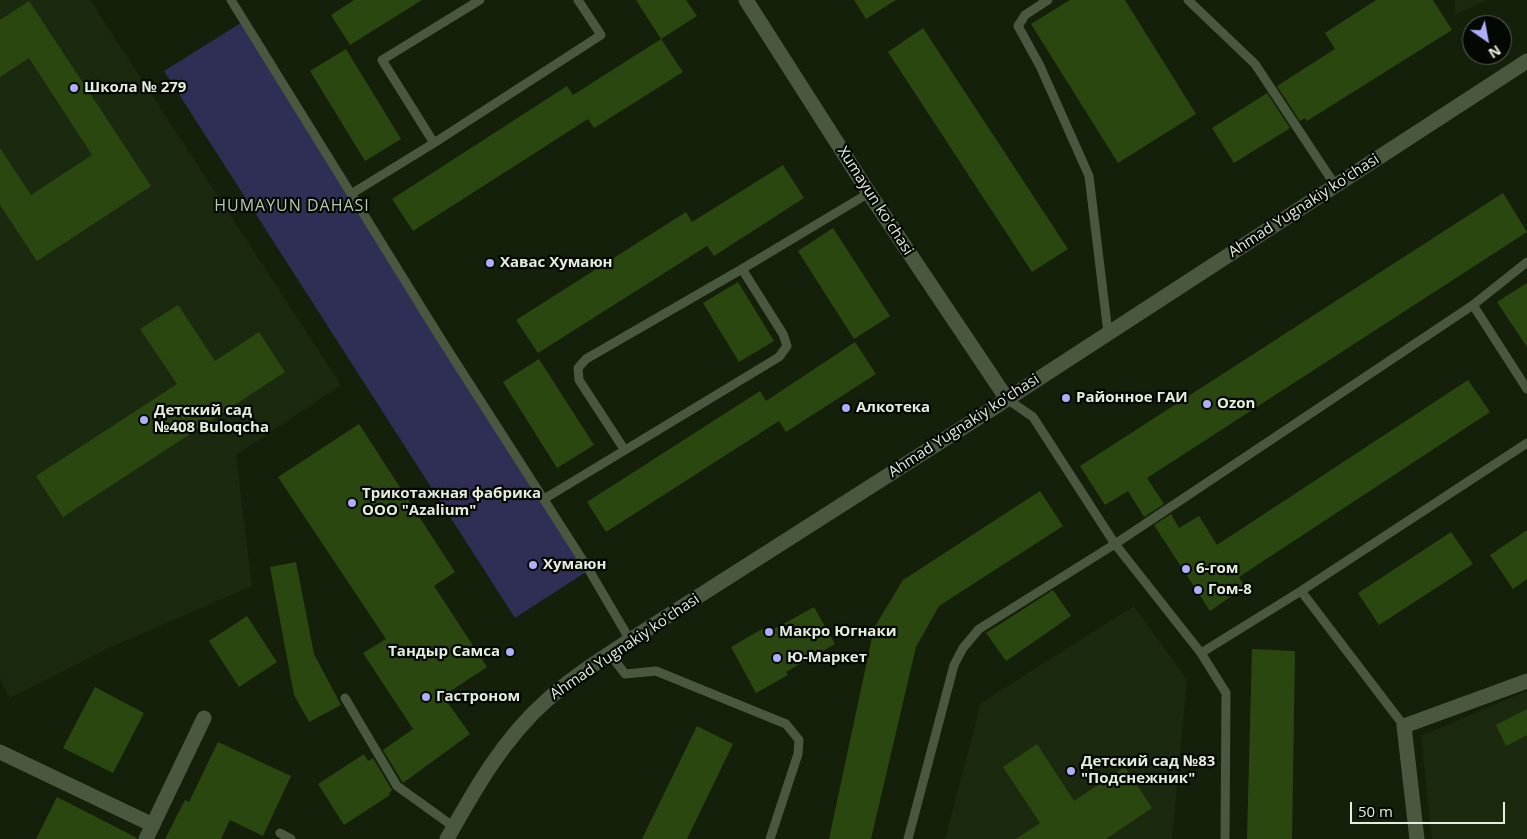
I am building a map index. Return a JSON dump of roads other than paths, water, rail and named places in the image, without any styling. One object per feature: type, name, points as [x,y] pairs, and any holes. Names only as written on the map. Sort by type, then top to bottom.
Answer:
[{"type":"street","name":"Xumayun ko'chasi","points":[[746,0],[869,193],[1007,399]]},
{"type":"street","name":"Ahmad Yugnakiy ko'chasi","points":[[450,833],[497,756],[523,724],[560,689],[630,640],[1007,399],[1527,61]]},
{"type":"street","points":[[1417,839],[1404,726],[1527,681]]},
{"type":"street","points":[[0,752],[149,832],[204,718]]},
{"type":"lane","points":[[231,0],[441,339],[589,570],[630,640]]},
{"type":"lane","points":[[434,143],[382,60],[480,0]]},
{"type":"lane","points":[[352,194],[601,35],[578,0]]},
{"type":"lane","points":[[1048,0],[1025,15],[1018,26],[1040,66],[1089,176],[1108,333]]},
{"type":"lane","points":[[1188,0],[1255,64],[1336,186]]},
{"type":"lane","points":[[624,449],[579,380],[578,368],[586,359],[869,193]]},
{"type":"lane","points":[[908,839],[954,665],[963,648],[980,629],[1115,544],[1473,305],[1527,262]]},
{"type":"lane","points":[[544,499],[779,357],[787,346],[783,334],[742,269]]},
{"type":"lane","points":[[1473,305],[1527,388]]},
{"type":"lane","points":[[1007,399],[1033,417],[1115,544],[1201,653],[1226,693],[1225,839]]},
{"type":"lane","points":[[1201,653],[1301,591],[1527,443]]},
{"type":"lane","points":[[1301,591],[1404,726]]},
{"type":"lane","points":[[610,654],[625,674],[656,671],[786,724],[799,740],[798,754],[770,839]]},
{"type":"lane","points":[[345,698],[397,786],[450,833]]},
{"type":"lane","points":[[280,833],[291,839]]},
{"type":"place","name":"Школа № 279","points":[[74,88]]},
{"type":"place","name":"Хавас Хумаюн","points":[[490,263]]},
{"type":"place","name":"Районное ГАИ","points":[[1066,398]]},
{"type":"place","name":"Ozon","points":[[1207,404]]},
{"type":"place","name":"Алкотека","points":[[846,408]]},
{"type":"place","name":"Детский сад №408 Buloqcha","points":[[144,420]]},
{"type":"place","name":"Трикотажная фабрика ООО \"Azalium\"","points":[[352,503]]},
{"type":"place","name":"Хумаюн","points":[[533,565]]},
{"type":"place","name":"6-гом","points":[[1186,569]]},
{"type":"place","name":"Гом-8","points":[[1198,590]]},
{"type":"place","name":"Макро Югнаки","points":[[769,632]]},
{"type":"place","name":"Тандыр Самса","points":[[510,652]]},
{"type":"place","name":"Ю-Маркет","points":[[777,658]]},
{"type":"place","name":"Гастроном","points":[[426,697]]},
{"type":"place","name":"Детский сад №83 \"Подснежник\"","points":[[1071,771]]},
{"type":"district","name":"HUMAYUN DAHASI","points":[[292,206]]}]
